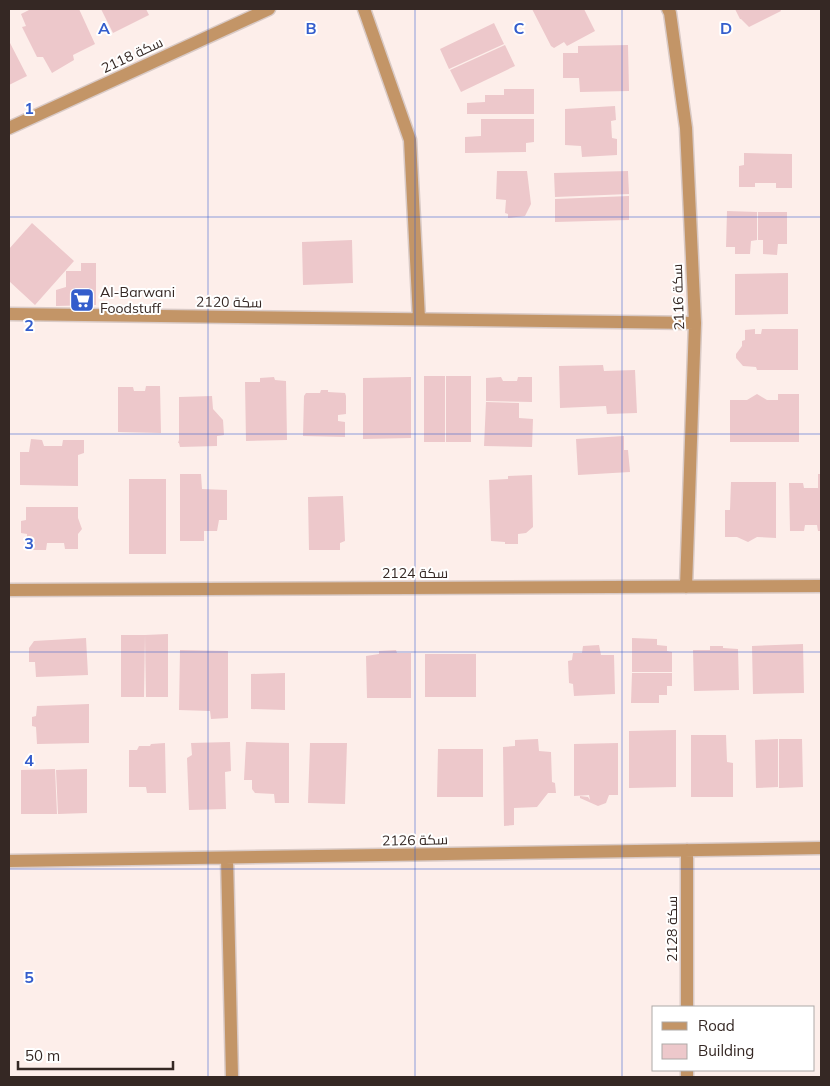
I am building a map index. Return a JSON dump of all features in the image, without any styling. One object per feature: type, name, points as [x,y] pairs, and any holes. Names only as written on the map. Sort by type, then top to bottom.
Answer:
[{"type":"street","name":"سكة 2118","points":[[9,128],[268,9]]},
{"type":"street","points":[[364,9],[410,140],[419,319]]},
{"type":"street","name":"سكة 2116","points":[[668,9],[686,128],[695,322],[686,587]]},
{"type":"street","name":"سكة 2120","points":[[9,314],[695,322]]},
{"type":"street","name":"سكة 2124","points":[[9,590],[821,586]]},
{"type":"street","name":"سكة 2126","points":[[9,861],[821,848]]},
{"type":"street","name":"سكة 2128","points":[[687,850],[687,1006]]},
{"type":"street","points":[[227,858],[232,1077]]},
{"type":"building","points":[[31,9],[79,9],[95,44],[73,55],[74,60],[52,73],[43,57],[37,57],[22,27],[26,26],[21,14]]},
{"type":"building","points":[[101,9],[146,9],[149,15],[113,33]]},
{"type":"building","points":[[532,9],[584,9],[595,31],[567,46],[564,42],[554,48],[551,46]]},
{"type":"building","points":[[735,9],[780,9],[781,11],[749,27],[740,19]]},
{"type":"building","points":[[494,23],[504,44],[449,69],[440,49]]},
{"type":"building","points":[[9,41],[27,76],[9,85]]},
{"type":"building","points":[[505,45],[515,66],[461,92],[450,70]]},
{"type":"building","points":[[628,45],[629,91],[580,92],[579,78],[563,78],[563,53],[578,53],[578,46]]},
{"type":"building","points":[[504,89],[534,89],[534,114],[467,114],[467,103],[485,102],[485,95],[504,95]]},
{"type":"building","points":[[615,106],[616,120],[611,121],[612,138],[617,139],[617,155],[582,157],[581,146],[565,145],[565,109]]},
{"type":"building","points":[[481,119],[534,119],[534,142],[526,143],[526,152],[465,153],[465,137],[481,136]]},
{"type":"building","points":[[744,153],[792,154],[792,188],[776,188],[776,183],[755,183],[755,187],[739,187],[739,166],[744,165]]},
{"type":"building","points":[[497,171],[527,171],[531,204],[525,216],[508,218],[508,214],[505,213],[506,200],[496,199]]},
{"type":"building","points":[[628,171],[629,194],[555,197],[554,173]]},
{"type":"building","points":[[629,196],[629,220],[555,222],[555,199]]},
{"type":"building","points":[[727,211],[757,212],[757,240],[751,241],[750,254],[735,254],[735,247],[726,247]]},
{"type":"building","points":[[758,212],[787,212],[787,244],[778,244],[777,255],[763,254],[763,240],[758,240]]},
{"type":"building","points":[[32,223],[74,261],[35,305],[9,281],[9,249]]},
{"type":"building","points":[[352,240],[353,283],[303,285],[302,242]]},
{"type":"building","points":[[81,263],[96,263],[96,305],[56,306],[56,290],[66,287],[66,271],[81,271]]},
{"type":"building","points":[[788,273],[788,314],[735,315],[735,274]]},
{"type":"building","points":[[755,329],[755,334],[761,334],[762,329],[798,329],[798,370],[757,370],[756,367],[743,366],[736,358],[736,354],[742,346],[742,341],[745,340],[745,330]]},
{"type":"building","points":[[603,365],[604,371],[635,370],[637,413],[607,414],[606,406],[560,408],[559,366]]},
{"type":"building","points":[[424,376],[445,376],[445,442],[424,442]]},
{"type":"building","points":[[446,376],[471,376],[471,442],[446,442]]},
{"type":"building","points":[[274,377],[275,380],[286,381],[287,440],[246,441],[245,382],[260,382],[260,378]]},
{"type":"building","points":[[411,377],[411,438],[363,439],[363,378]]},
{"type":"building","points":[[501,377],[503,381],[517,381],[518,377],[532,377],[532,402],[486,401],[486,378]]},
{"type":"building","points":[[146,386],[160,386],[161,433],[118,432],[118,387],[133,387],[134,391],[145,391]]},
{"type":"building","points":[[321,390],[345,393],[346,414],[338,415],[338,421],[345,422],[345,437],[303,436],[304,396],[306,393],[320,393]]},
{"type":"building","points":[[757,394],[767,400],[778,400],[778,394],[799,394],[799,442],[730,442],[730,400],[747,400]]},
{"type":"building","points":[[212,396],[213,409],[223,420],[224,435],[217,436],[217,446],[180,447],[178,443],[179,397]]},
{"type":"building","points":[[486,402],[519,403],[519,418],[533,419],[532,447],[484,446]]},
{"type":"building","points":[[624,436],[624,450],[628,450],[630,472],[578,475],[576,439]]},
{"type":"building","points":[[31,439],[42,440],[44,446],[62,446],[63,440],[84,440],[84,453],[78,455],[78,486],[20,485],[20,452],[29,452]]},
{"type":"building","points":[[180,474],[201,474],[202,489],[227,490],[227,520],[219,520],[217,531],[204,531],[204,541],[180,541]]},
{"type":"building","points":[[818,474],[821,474],[821,531],[818,531],[817,525],[805,525],[804,531],[790,531],[789,483],[803,483],[804,488],[818,488]]},
{"type":"building","points":[[532,475],[533,527],[526,533],[518,534],[518,544],[491,541],[489,480],[508,479],[508,476]]},
{"type":"building","points":[[129,479],[166,479],[166,554],[129,554]]},
{"type":"building","points":[[731,482],[776,482],[776,538],[757,537],[748,542],[737,537],[725,537],[725,510],[730,510]]},
{"type":"building","points":[[343,496],[345,541],[340,543],[340,550],[309,550],[308,497]]},
{"type":"building","points":[[26,507],[78,507],[78,518],[82,529],[78,534],[78,549],[65,549],[64,543],[47,543],[46,550],[27,550],[27,534],[21,533],[21,521],[26,520]]},
{"type":"building","points":[[168,634],[168,697],[146,697],[145,635]]},
{"type":"building","points":[[121,635],[145,635],[144,697],[121,697]]},
{"type":"building","points":[[86,638],[88,675],[36,677],[35,662],[29,662],[29,648],[34,641]]},
{"type":"building","points":[[632,638],[657,639],[657,645],[667,646],[667,651],[672,652],[672,672],[632,672]]},
{"type":"building","points":[[803,644],[804,693],[753,694],[752,646]]},
{"type":"building","points":[[599,645],[601,655],[614,655],[615,694],[574,696],[573,684],[569,683],[568,661],[572,660],[573,653],[582,653],[583,646]]},
{"type":"building","points":[[710,646],[738,649],[739,690],[694,691],[693,650],[710,650]]},
{"type":"building","points":[[180,650],[228,651],[228,718],[211,719],[210,711],[179,710]]},
{"type":"building","points":[[396,650],[397,653],[411,653],[411,698],[367,698],[366,656],[379,654],[379,651]]},
{"type":"building","points":[[425,654],[476,654],[476,697],[425,697]]},
{"type":"building","points":[[285,673],[285,710],[251,709],[251,674]]},
{"type":"building","points":[[632,673],[672,673],[672,686],[667,686],[667,695],[659,695],[659,703],[631,703]]},
{"type":"building","points":[[89,704],[89,743],[37,744],[36,727],[32,726],[32,717],[36,716],[37,706]]},
{"type":"building","points":[[676,730],[676,787],[629,788],[629,731]]},
{"type":"building","points":[[691,735],[726,735],[727,762],[733,763],[733,797],[691,797]]},
{"type":"building","points":[[538,739],[539,751],[551,752],[552,782],[555,783],[556,793],[548,793],[537,807],[514,808],[514,825],[504,826],[503,747],[515,746],[515,740]]},
{"type":"building","points":[[778,739],[778,787],[756,788],[755,740]]},
{"type":"building","points":[[779,739],[802,739],[803,787],[779,788]]},
{"type":"building","points":[[230,742],[231,771],[225,772],[226,809],[189,810],[187,758],[192,755],[191,743]]},
{"type":"building","points":[[246,742],[289,743],[289,803],[275,803],[274,794],[255,793],[252,789],[252,780],[244,780]]},
{"type":"building","points":[[165,743],[166,793],[147,793],[146,787],[129,787],[129,750],[137,750],[139,746]]},
{"type":"building","points":[[310,743],[347,743],[345,804],[308,803]]},
{"type":"building","points":[[618,743],[618,795],[609,795],[606,803],[598,806],[580,798],[580,796],[588,797],[590,800],[589,795],[574,796],[574,744]]},
{"type":"building","points":[[438,749],[483,749],[483,797],[437,797]]},
{"type":"building","points":[[55,769],[57,814],[21,814],[21,770]]},
{"type":"building","points":[[87,769],[87,813],[58,814],[56,770]]},
{"type":"place","name":"Al-Barwani Foodstuff","points":[[82,300]]}]
